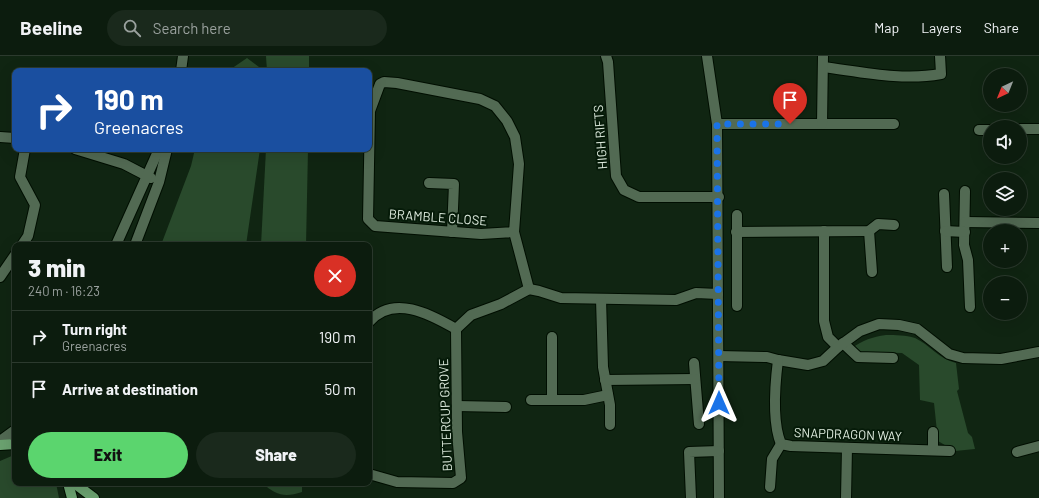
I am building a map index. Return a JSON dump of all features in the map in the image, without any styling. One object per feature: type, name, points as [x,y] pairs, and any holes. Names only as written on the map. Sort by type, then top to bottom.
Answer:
[{"type":"main road","points":[[0,446],[12,444]]},
{"type":"main road","points":[[69,486],[72,498]]},
{"type":"main road","points":[[78,486],[94,498]]},
{"type":"street","points":[[181,68],[183,56]]},
{"type":"street","name":"HIGH RIFTS","points":[[606,56],[608,62],[616,176],[619,184],[628,193],[639,197],[719,197]]},
{"type":"street","points":[[707,56],[717,124],[719,197],[719,498]]},
{"type":"street","points":[[822,124],[823,56]]},
{"type":"street","points":[[822,67],[898,77],[921,77],[941,74],[940,56]]},
{"type":"street","name":"BRAMBLE CLOSE","points":[[372,106],[380,84],[384,82],[480,99],[496,106],[507,121],[515,137],[519,164],[514,232],[529,289]]},
{"type":"street","points":[[717,124],[894,124]]},
{"type":"street","points":[[1027,129],[1039,129]]},
{"type":"street","points":[[0,137],[12,138]]},
{"type":"street","points":[[24,152],[20,177],[35,205],[28,236],[24,242]]},
{"type":"street","points":[[85,152],[124,164],[159,182]]},
{"type":"street","points":[[117,242],[158,152]]},
{"type":"street","points":[[136,242],[159,182],[167,152]]},
{"type":"street","name":"BRAMBLE CLOSE","points":[[369,152],[368,219],[375,226],[481,234],[514,232]]},
{"type":"street","points":[[429,183],[454,184],[452,232]]},
{"type":"street","points":[[965,191],[964,245],[968,260],[970,307]]},
{"type":"street","points":[[944,194],[947,267]]},
{"type":"street","points":[[737,214],[737,306]]},
{"type":"street","points":[[945,231],[965,227],[1039,223]]},
{"type":"street","points":[[736,232],[869,231],[878,224],[894,225]]},
{"type":"street","points":[[824,231],[824,321],[828,337],[858,357],[893,358]]},
{"type":"street","points":[[869,231],[872,272]]},
{"type":"street","points":[[0,277],[12,259]]},
{"type":"street","points":[[372,318],[375,315],[393,308],[416,309],[456,329],[471,314],[501,304],[529,289],[539,290],[561,298],[676,300],[696,293],[718,294]]},
{"type":"street","points":[[601,299],[603,367],[608,395],[610,425]]},
{"type":"street","points":[[719,356],[767,356],[778,360],[808,365],[823,361],[840,345],[860,331],[879,324],[898,325],[917,329],[949,354],[963,358],[1015,358],[1039,352]]},
{"type":"street","name":"BUTTERCUP GROVE","points":[[372,475],[397,482],[453,483],[460,478],[456,329]]},
{"type":"street","points":[[552,337],[552,400]]},
{"type":"street","name":"SNAPDRAGON WAY","points":[[778,360],[777,434],[781,444],[790,446],[950,451]]},
{"type":"street","points":[[694,363],[698,424]]},
{"type":"street","points":[[606,380],[695,379]]},
{"type":"street","points":[[531,400],[584,400],[608,395]]},
{"type":"street","points":[[457,406],[506,407]]},
{"type":"street","points":[[0,441],[12,432]]},
{"type":"street","points":[[933,432],[933,450]]},
{"type":"street","points":[[770,487],[772,459],[781,444]]},
{"type":"street","points":[[1017,452],[1039,446]]},
{"type":"street","points":[[846,498],[847,448]]},
{"type":"street","points":[[691,498],[689,452],[719,451]]},
{"type":"green space","points":[[266,56],[309,56],[309,68],[267,68]]},
{"type":"green space","points":[[247,58],[259,68],[232,68]]},
{"type":"green space","points":[[194,152],[260,152],[246,242],[162,242],[191,166]]},
{"type":"green space","points":[[266,152],[308,152],[306,242],[261,242]]},
{"type":"green space","points":[[886,335],[915,338],[940,355],[956,363],[959,389],[957,391],[968,433],[972,437],[975,449],[955,451],[938,441],[934,403],[920,400],[919,365],[902,353],[862,352],[852,348],[868,339]]},
{"type":"green space","points":[[12,456],[12,486],[57,486],[59,498],[0,498],[0,461]]},
{"type":"green space","points":[[266,486],[302,486],[302,492],[290,495],[276,493]]},
{"type":"route","points":[[719,403],[719,197],[717,124],[790,124]]}]
